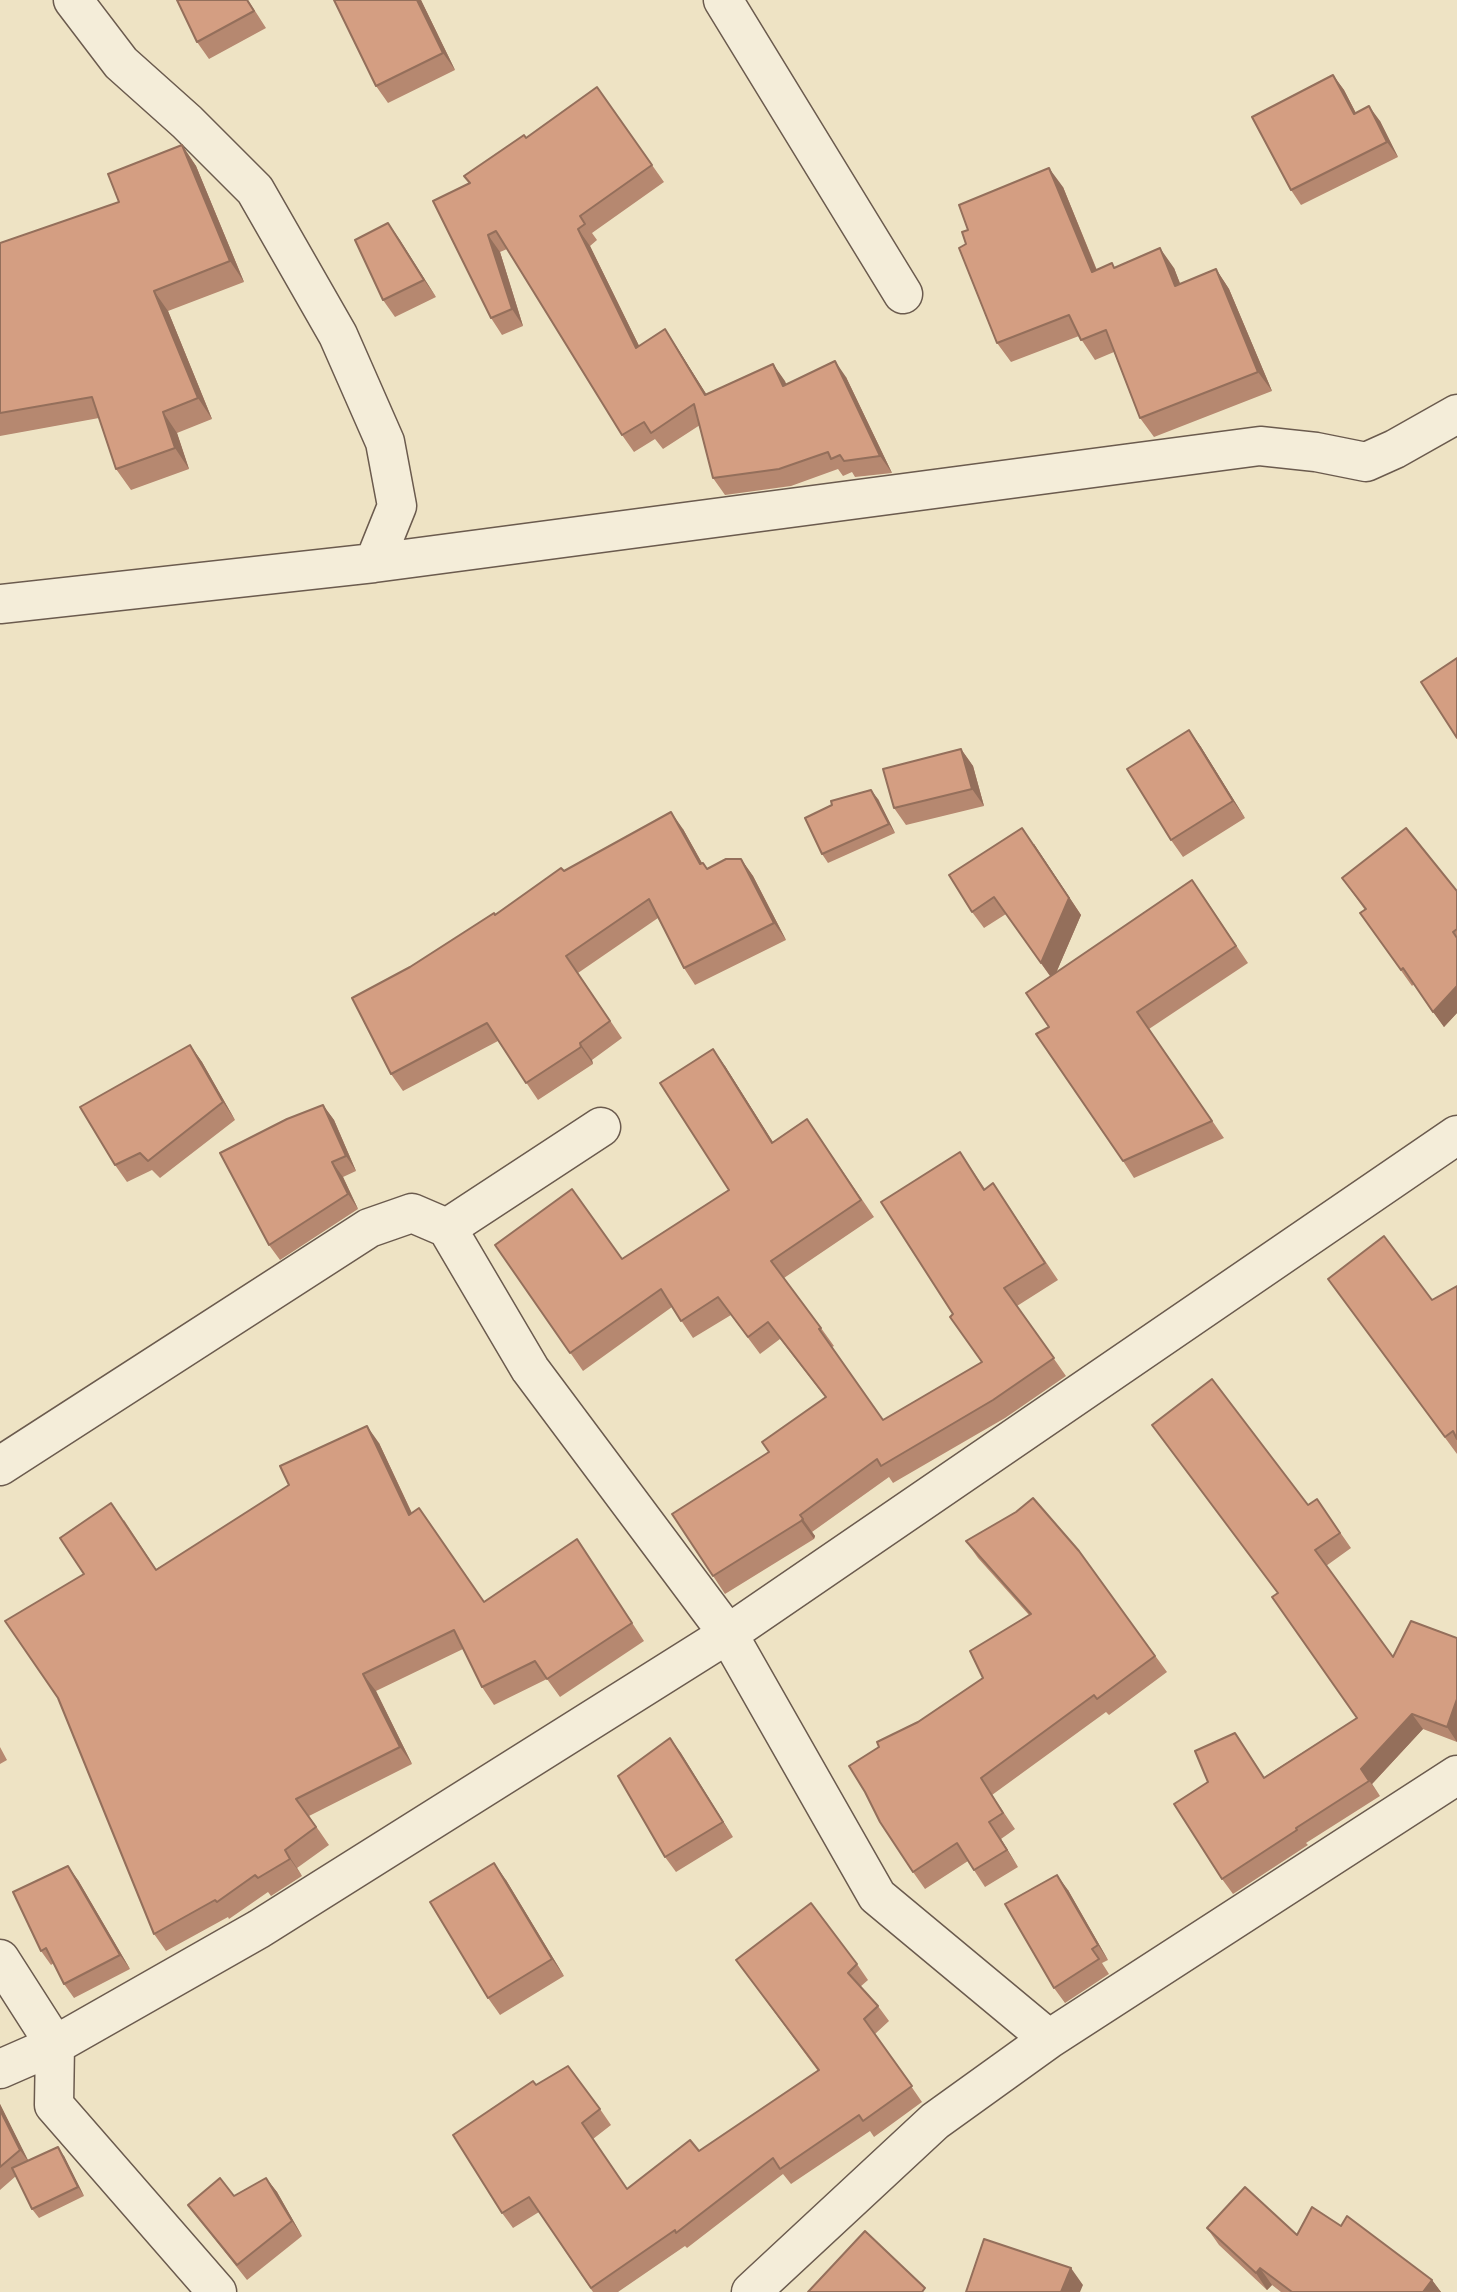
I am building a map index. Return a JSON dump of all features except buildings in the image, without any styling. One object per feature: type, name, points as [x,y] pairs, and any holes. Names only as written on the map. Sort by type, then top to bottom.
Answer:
[{"type":"street","points":[[73,0],[121,63],[187,122],[255,190],[338,335],[385,442],[397,506],[374,563]]},
{"type":"street","points":[[723,0],[904,294]]},
{"type":"street","points":[[0,604],[374,563],[1260,446],[1316,452],[1366,462],[1457,414]]},
{"type":"street","points":[[447,1228],[601,1127]]},
{"type":"street","points":[[0,2069],[55,2045],[259,1929],[728,1634],[1457,1135]]},
{"type":"street","points":[[0,1466],[369,1228],[412,1213],[447,1228],[530,1369],[728,1634],[877,1896],[1049,2039]]},
{"type":"street","points":[[751,2292],[934,2121],[1049,2039],[1457,1775]]},
{"type":"street","points":[[0,1959],[55,2045],[54,2105],[217,2292]]}]
